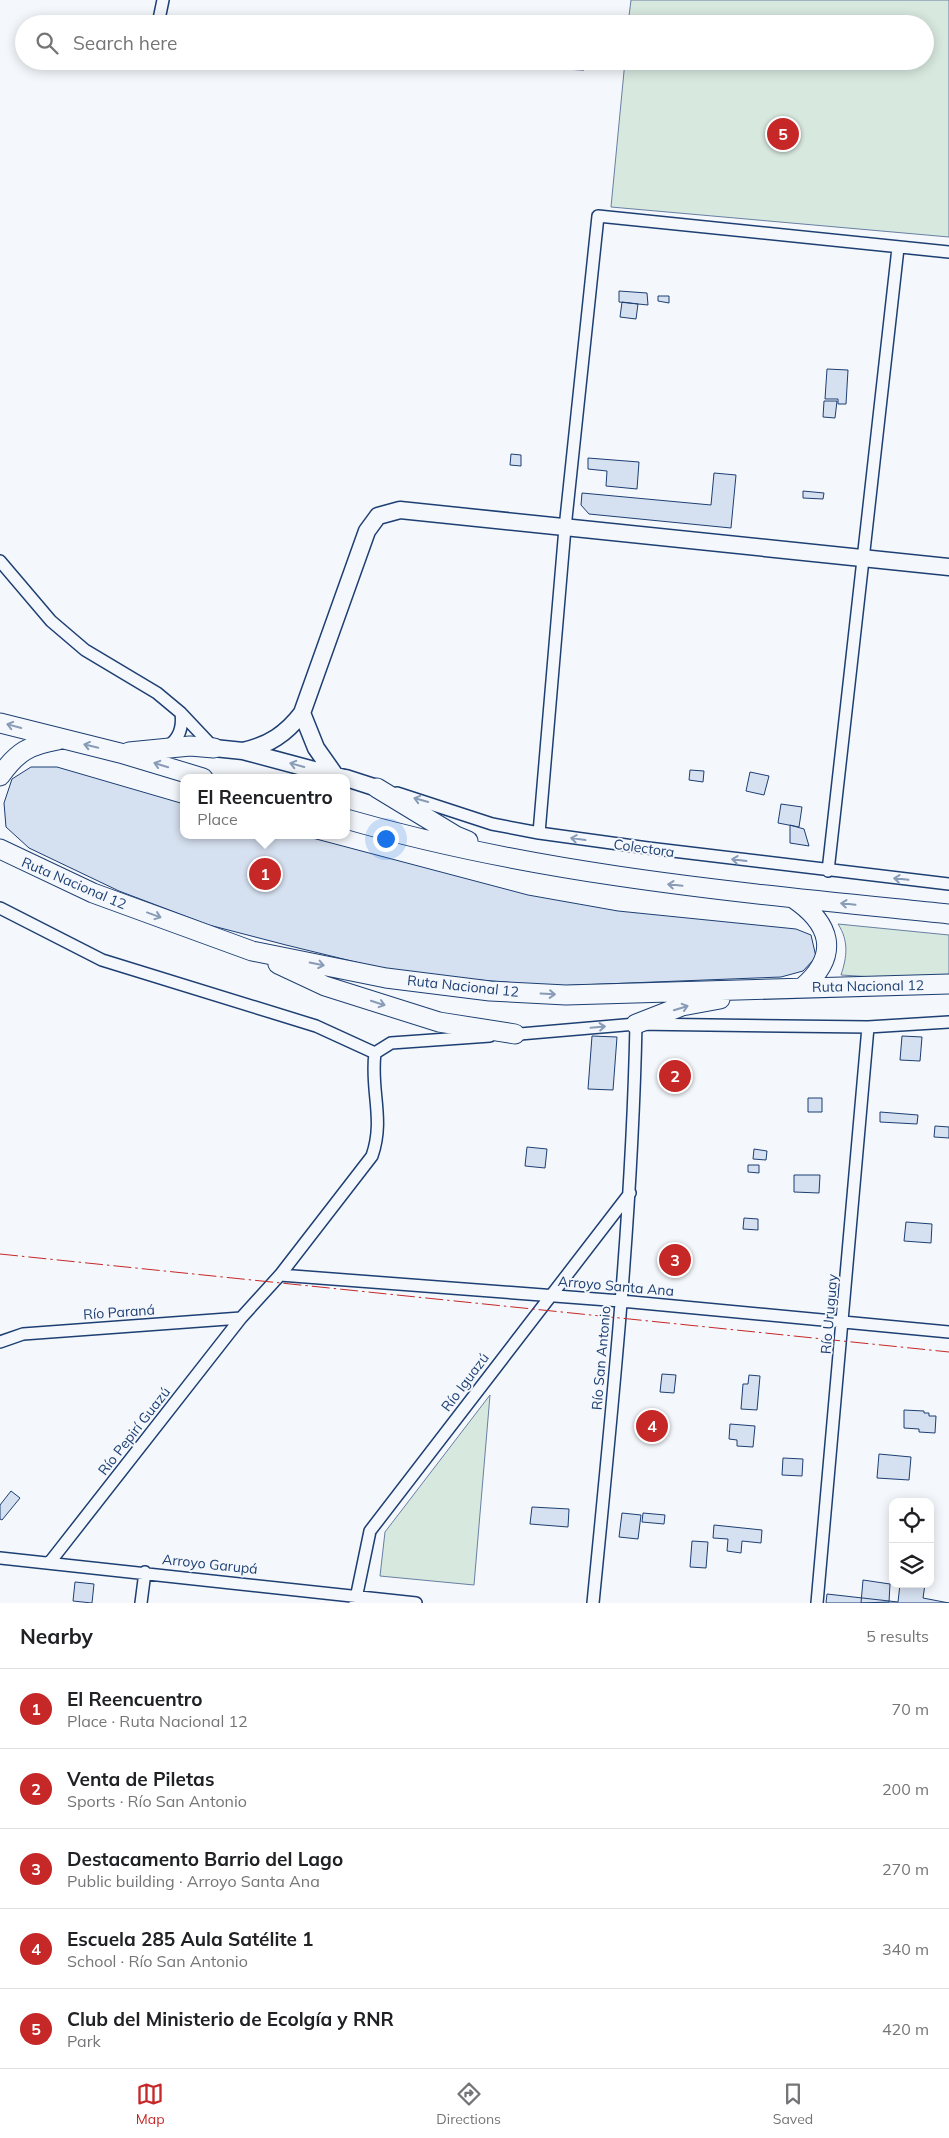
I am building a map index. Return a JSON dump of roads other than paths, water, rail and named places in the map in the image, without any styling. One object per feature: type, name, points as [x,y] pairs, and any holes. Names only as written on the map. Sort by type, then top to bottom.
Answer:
[{"type":"highway","points":[[0,723],[61,740],[120,753],[190,774]]},
{"type":"highway","points":[[0,776],[12,759],[35,744],[61,740]]},
{"type":"highway","points":[[120,753],[165,748],[214,748]]},
{"type":"highway","points":[[377,788],[456,836],[523,862]]},
{"type":"highway","points":[[350,820],[523,862],[654,883],[949,914]]},
{"type":"highway","points":[[0,838],[6,853]]},
{"type":"highway","name":"Ruta Nacional 12","points":[[6,853],[93,893],[252,951],[386,978],[490,991],[566,995],[949,984]]},
{"type":"highway","points":[[793,898],[818,918],[825,932],[826,948],[823,963],[815,976],[803,987]]},
{"type":"highway","points":[[252,951],[325,986],[439,1022],[515,1034]]},
{"type":"highway","points":[[636,1024],[682,1006],[774,988]]},
{"type":"main road","points":[[243,751],[260,747],[277,739],[291,727],[302,713],[366,531],[378,516],[400,510],[949,567]]},
{"type":"main road","points":[[302,713],[316,748],[339,774]]},
{"type":"main road","name":"Colectora","points":[[214,748],[243,751],[331,774]]},
{"type":"main road","name":"Colectora","points":[[350,780],[377,788]]},
{"type":"street","points":[[160,15],[163,0]]},
{"type":"street","points":[[539,833],[565,528],[598,216],[949,252]]},
{"type":"street","points":[[828,871],[898,248]]},
{"type":"street","points":[[0,561],[51,621],[85,650],[157,693],[181,713],[214,748]]},
{"type":"street","points":[[165,748],[172,744],[181,730],[181,713]]},
{"type":"street","name":"Colectora","points":[[377,788],[492,824],[539,833],[828,871],[949,884]]},
{"type":"street","points":[[0,908],[102,960],[316,1026],[375,1053],[391,1043],[636,1024],[868,1027],[949,1022]]},
{"type":"street","name":"Río San Antonio","points":[[593,1603],[630,1193],[636,1024]]},
{"type":"street","name":"Río Uruguay","points":[[817,1603],[868,1027]]},
{"type":"street","name":"Río Pepirí Guazú","points":[[50,1562],[241,1318],[280,1274],[372,1156],[378,1138],[379,1115],[372,1075],[375,1053]]},
{"type":"street","name":"Río Iguazú","points":[[355,1599],[370,1531],[630,1193]]},
{"type":"street","name":"Arroyo Santa Ana","points":[[280,1274],[621,1301],[949,1332]]},
{"type":"street","name":"Río Paraná","points":[[0,1342],[23,1334],[241,1318]]},
{"type":"street","name":"Arroyo Garupá","points":[[0,1558],[145,1572],[355,1599],[416,1603]]},
{"type":"street","points":[[141,1603],[145,1572]]},
{"type":"place","name":"Club del Ministerio de Ecolgía y RNR","points":[[783,134]]},
{"type":"place","name":"El Reencuentro","points":[[265,874]]},
{"type":"place","name":"Venta de Piletas","points":[[675,1076]]},
{"type":"place","name":"Destacamento Barrio del Lago","points":[[675,1260]]},
{"type":"place","name":"Escuela 285 Aula Satélite 1","points":[[652,1426]]}]
